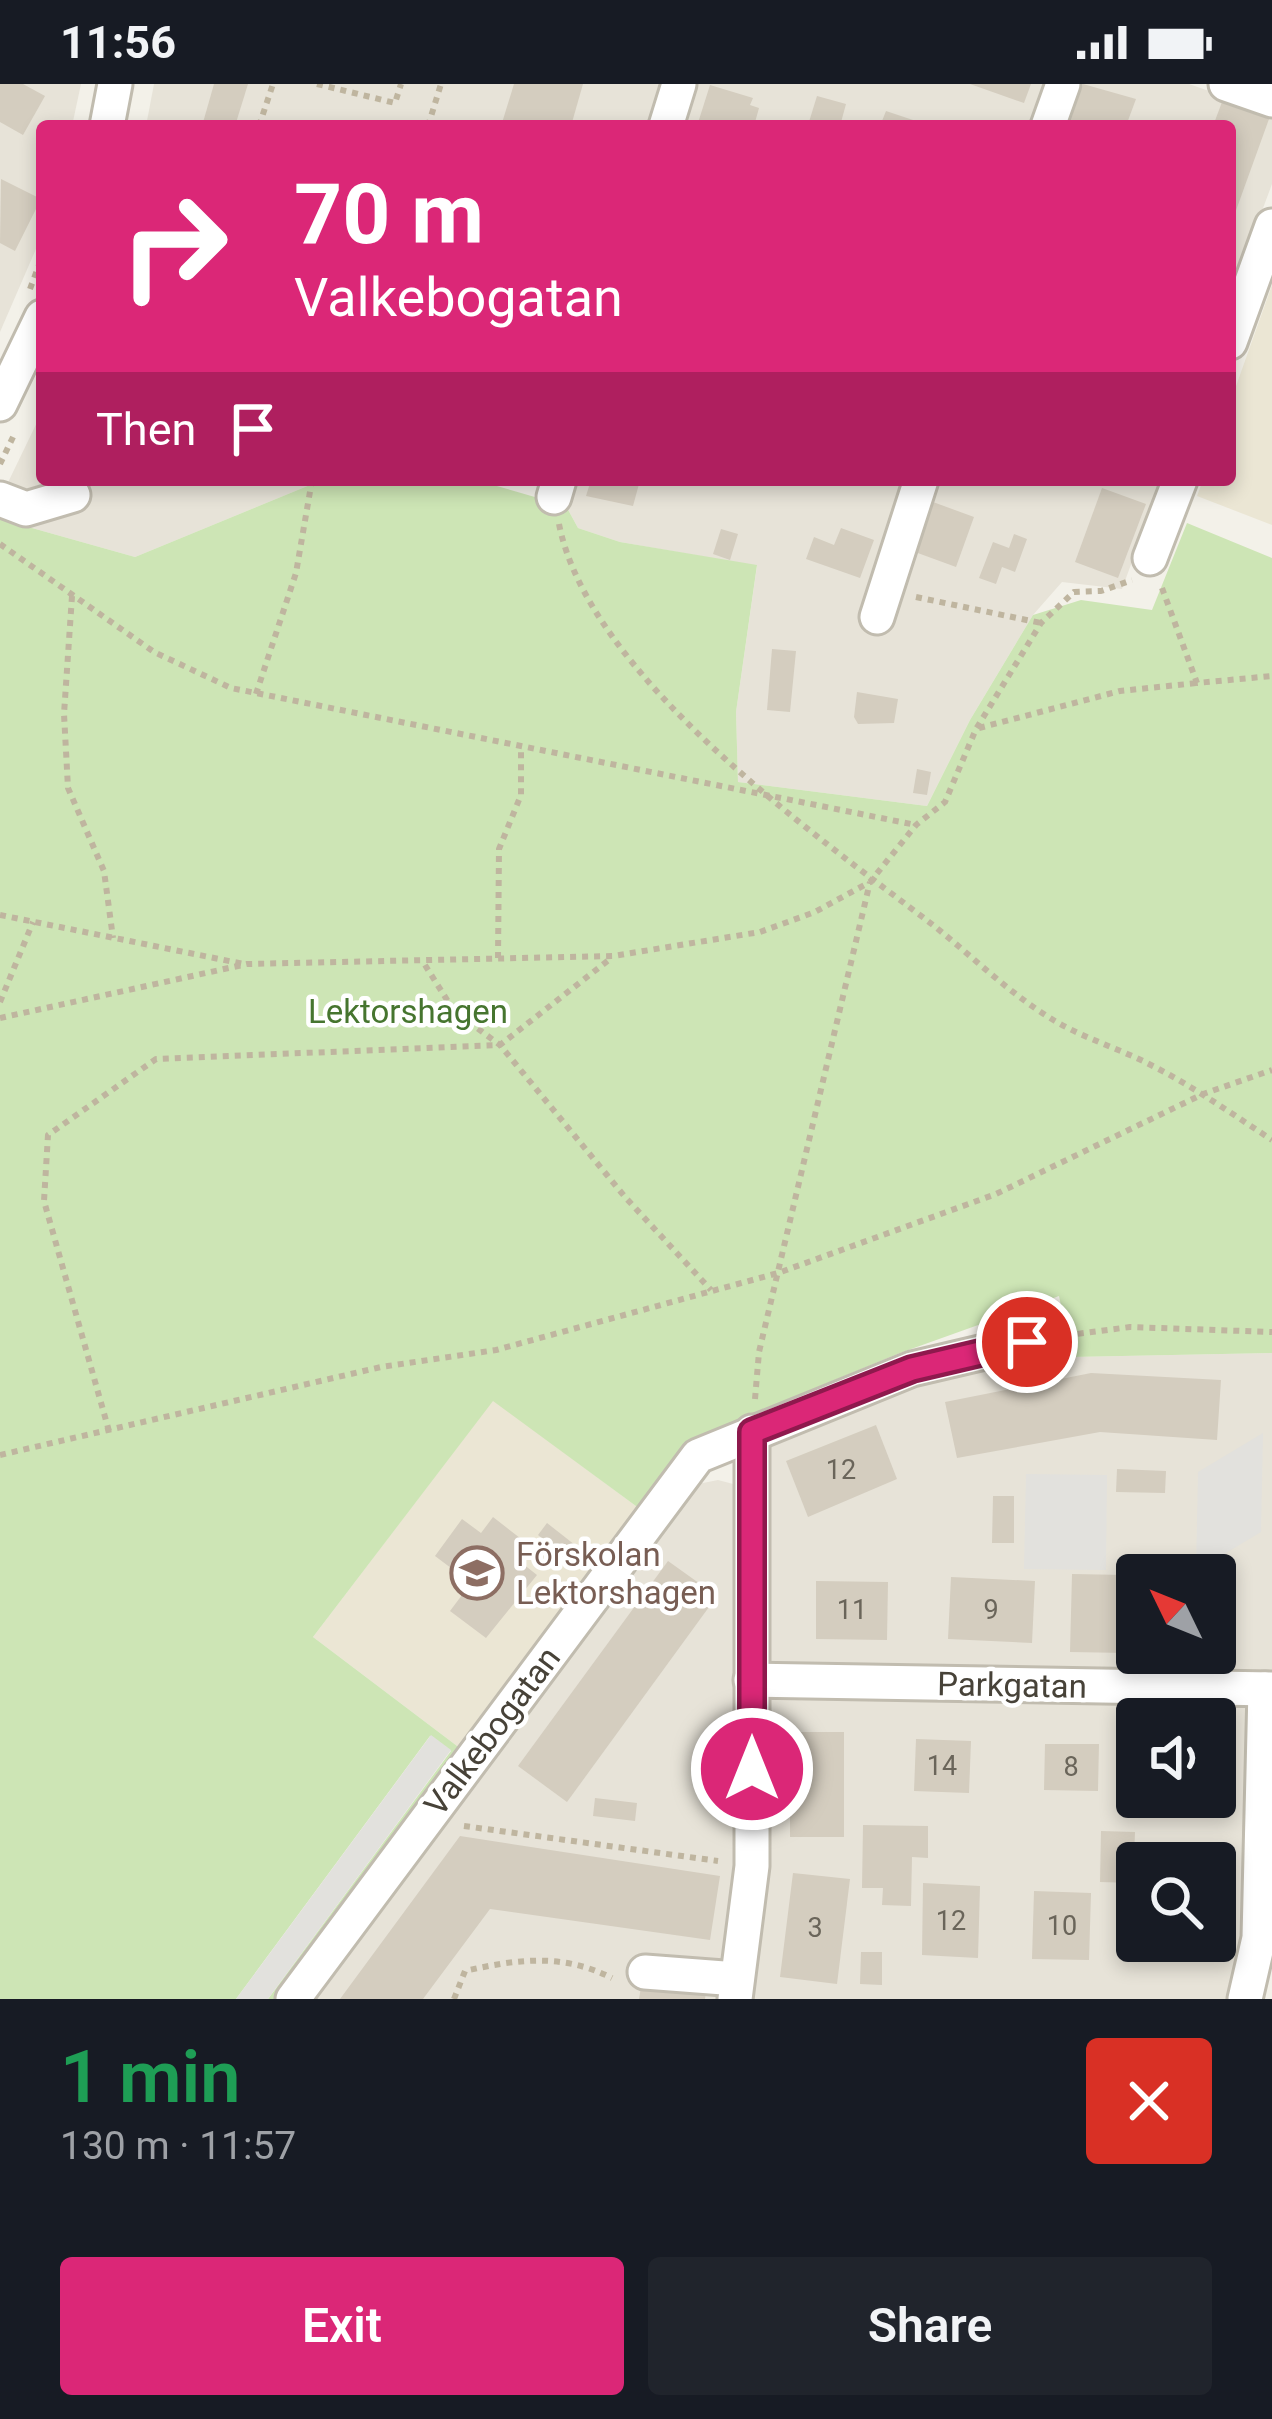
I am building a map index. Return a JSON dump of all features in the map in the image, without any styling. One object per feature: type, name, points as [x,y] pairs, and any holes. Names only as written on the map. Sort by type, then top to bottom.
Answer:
[{"type":"street","points":[[108,120],[115,84]]},
{"type":"street","points":[[668,120],[679,84]]},
{"type":"street","points":[[1050,120],[1063,84]]},
{"type":"street","points":[[1226,84],[1272,100]]},
{"type":"street","points":[[1236,325],[1272,226]]},
{"type":"street","points":[[0,404],[36,329]]},
{"type":"street","points":[[880,603],[919,486]]},
{"type":"street","points":[[1150,558],[1178,486]]},
{"type":"street","points":[[0,499],[26,509],[73,494]]},
{"type":"street","name":"Valkebogatan","points":[[293,1999],[698,1456],[912,1369],[1027,1342]]},
{"type":"street","points":[[637,1979],[736,1989],[752,1866],[752,1432]]},
{"type":"street","name":"Parkgatan","points":[[751,1680],[1269,1689]]},
{"type":"street","points":[[1245,1999],[1259,1938],[1269,1689]]},
{"type":"path","points":[[261,120],[273,84]]},
{"type":"path","points":[[317,84],[394,103],[401,84]]},
{"type":"path","points":[[430,120],[441,84]]},
{"type":"path","points":[[256,694],[296,572],[312,486]]},
{"type":"path","points":[[556,488],[566,558],[583,593],[654,687],[777,801],[870,882],[1057,1022],[1203,1094],[1272,1139]]},
{"type":"path","points":[[0,544],[181,669],[256,694],[916,825]]},
{"type":"path","points":[[0,916],[248,964],[424,964],[613,956],[760,932],[814,912],[870,882],[916,825],[932,815],[956,786],[976,729],[1041,623],[1074,592],[1125,585],[1150,558],[1198,683]]},
{"type":"path","points":[[72,595],[64,714],[68,788],[104,871],[113,938]]},
{"type":"path","points":[[880,603],[1041,623]]},
{"type":"path","points":[[976,729],[1120,691],[1272,676]]},
{"type":"path","points":[[497,958],[499,850],[521,795],[520,748]]},
{"type":"path","points":[[752,1432],[759,1352],[870,882]]},
{"type":"path","points":[[0,1002],[34,922]]},
{"type":"path","points":[[110,1431],[44,1201],[48,1135],[156,1059],[500,1045],[613,956]]},
{"type":"path","points":[[0,1018],[248,964]]},
{"type":"path","points":[[424,964],[454,1011],[500,1045],[625,1197],[711,1289]]},
{"type":"path","points":[[0,1455],[381,1367],[496,1350],[778,1273],[996,1193],[1203,1094],[1272,1070]]},
{"type":"path","points":[[1027,1342],[1130,1327],[1272,1332]]},
{"type":"path","points":[[425,1821],[752,1866]]},
{"type":"path","points":[[454,1999],[465,1971],[530,1956],[637,1979]]},
{"type":"shaded area","points":[[0,84],[81,84],[73,120],[36,120],[36,249],[0,332]]},
{"type":"shaded area","points":[[154,84],[660,84],[649,120],[147,120]]},
{"type":"shaded area","points":[[694,84],[1048,84],[1035,120],[683,120]]},
{"type":"shaded area","points":[[1075,84],[1189,84],[1272,113],[1272,184],[1236,281],[1236,120],[1062,120]]},
{"type":"shaded area","points":[[1272,285],[1272,525],[1197,496],[1201,486],[1236,486],[1236,386]]},
{"type":"shaded area","points":[[36,424],[36,486],[307,486],[135,557],[0,519],[0,499]]},
{"type":"shaded area","points":[[572,486],[1160,486],[1122,589],[1062,582],[1033,615],[970,720],[927,806],[738,782],[736,712],[757,566],[620,542],[578,528],[566,506]]},
{"type":"shaded area","points":[[1272,1353],[1272,1675],[1216,1674],[1236,1674],[1236,1554],[1116,1554],[1116,1672],[767,1666],[767,1444],[916,1383],[1073,1357]]},
{"type":"shaded area","name":"Förskolan Lektorshagen","points":[[493,1400],[640,1509],[461,1749],[313,1637]]},
{"type":"shaded area","points":[[1263,1433],[1261,1532],[1224,1554],[1196,1554],[1198,1472]]},
{"type":"shaded area","points":[[1026,1474],[1107,1475],[1106,1570],[1024,1569]]},
{"type":"shaded area","points":[[718,1480],[737,1485],[734,1872],[717,1999],[311,1999],[693,1485]]},
{"type":"shaded area","points":[[768,1698],[1116,1702],[1116,1818],[1236,1818],[1236,1703],[1251,1703],[1243,1940],[1230,1999],[751,1999]]},
{"type":"shaded area","points":[[431,1735],[451,1750],[268,1999],[236,1999]]},
{"type":"green space","name":"Lektorshagen","points":[[307,486],[497,486],[566,506],[578,528],[620,542],[757,565],[736,712],[738,782],[927,806],[970,720],[1033,615],[1081,600],[1152,610],[1187,523],[1272,558],[1272,1353],[1072,1357],[1059,1296],[900,1353],[692,1439],[640,1509],[493,1401],[313,1637],[461,1749],[275,1999],[268,1999],[451,1751],[430,1736],[236,1999],[0,1999],[0,519],[135,557]]},
{"type":"building","points":[[0,84],[23,84],[45,96],[23,135],[0,122]]},
{"type":"building","points":[[214,84],[248,84],[237,120],[204,120]]},
{"type":"building","points":[[514,84],[583,84],[573,120],[503,120]]},
{"type":"building","points":[[970,84],[1031,84],[1024,103]]},
{"type":"building","points":[[1083,84],[1136,99],[1128,120],[1070,120]]},
{"type":"building","points":[[710,85],[753,98],[750,105],[759,108],[756,120],[699,120]]},
{"type":"building","points":[[817,96],[846,104],[842,120],[810,120]]},
{"type":"building","points":[[1222,102],[1269,119],[1236,210],[1236,120],[1215,120]]},
{"type":"building","points":[[886,111],[913,120],[882,120]]},
{"type":"building","points":[[1,179],[36,196],[36,209],[15,251],[0,243]]},
{"type":"building","points":[[589,486],[638,486],[633,506],[586,496]]},
{"type":"building","points":[[1102,488],[1146,504],[1118,578],[1075,562]]},
{"type":"building","points":[[933,502],[974,517],[956,567],[915,552]]},
{"type":"building","points":[[841,528],[874,540],[860,578],[806,559],[814,537],[834,545]]},
{"type":"building","points":[[721,529],[738,534],[730,560],[713,554]]},
{"type":"building","points":[[1014,534],[1027,539],[1015,572],[1002,567],[996,584],[979,578],[993,542],[1009,548]]},
{"type":"building","points":[[772,649],[796,651],[790,712],[767,710]]},
{"type":"building","points":[[857,692],[898,699],[894,723],[858,724],[854,717]]},
{"type":"building","points":[[917,769],[931,772],[927,795],[913,793]]},
{"type":"building","points":[[1091,1373],[1221,1380],[1217,1440],[1100,1432],[957,1458],[945,1402]]},
{"type":"building","points":[[876,1425],[897,1479],[808,1517],[786,1461]]},
{"type":"building","points":[[1117,1469],[1166,1471],[1165,1493],[1116,1492]]},
{"type":"building","points":[[993,1496],[1014,1496],[1014,1543],[992,1543]]},
{"type":"building","points":[[493,1517],[529,1545],[518,1560],[537,1575],[486,1638],[450,1611],[471,1583],[435,1556],[462,1519],[481,1533]]},
{"type":"building","points":[[547,1523],[575,1545],[566,1557],[538,1535]]},
{"type":"building","points":[[668,1561],[717,1596],[567,1802],[518,1766]]},
{"type":"building","points":[[1072,1574],[1116,1575],[1116,1653],[1070,1652]]},
{"type":"building","points":[[951,1577],[1035,1581],[1032,1643],[948,1639]]},
{"type":"building","points":[[816,1581],[888,1582],[887,1640],[816,1639]]},
{"type":"building","points":[[790,1732],[844,1732],[844,1837],[790,1837]]},
{"type":"building","points":[[916,1739],[971,1741],[969,1793],[914,1791]]},
{"type":"building","points":[[1045,1744],[1099,1744],[1098,1791],[1044,1790]]},
{"type":"building","points":[[595,1798],[637,1803],[635,1821],[593,1816]]},
{"type":"building","points":[[863,1825],[928,1826],[928,1858],[912,1857],[911,1906],[882,1905],[883,1888],[862,1888]]},
{"type":"building","points":[[1101,1831],[1135,1832],[1135,1842],[1116,1842],[1116,1882],[1100,1882]]},
{"type":"building","points":[[460,1836],[720,1876],[710,1940],[490,1909],[423,1999],[340,1999]]},
{"type":"building","points":[[793,1873],[850,1879],[837,1984],[780,1977]]},
{"type":"building","points":[[923,1883],[980,1886],[978,1958],[922,1955]]},
{"type":"building","points":[[1034,1891],[1091,1893],[1089,1960],[1032,1959]]},
{"type":"building","points":[[861,1952],[882,1952],[882,1985],[860,1984]]},
{"type":"building","points":[[641,1987],[706,1992],[705,1999],[639,1999]]},
{"type":"place","name":"Förskolan Lektorshagen","points":[[477,1573]]},
{"type":"route","points":[[752,1769],[752,1432],[912,1369],[1027,1342]]}]
